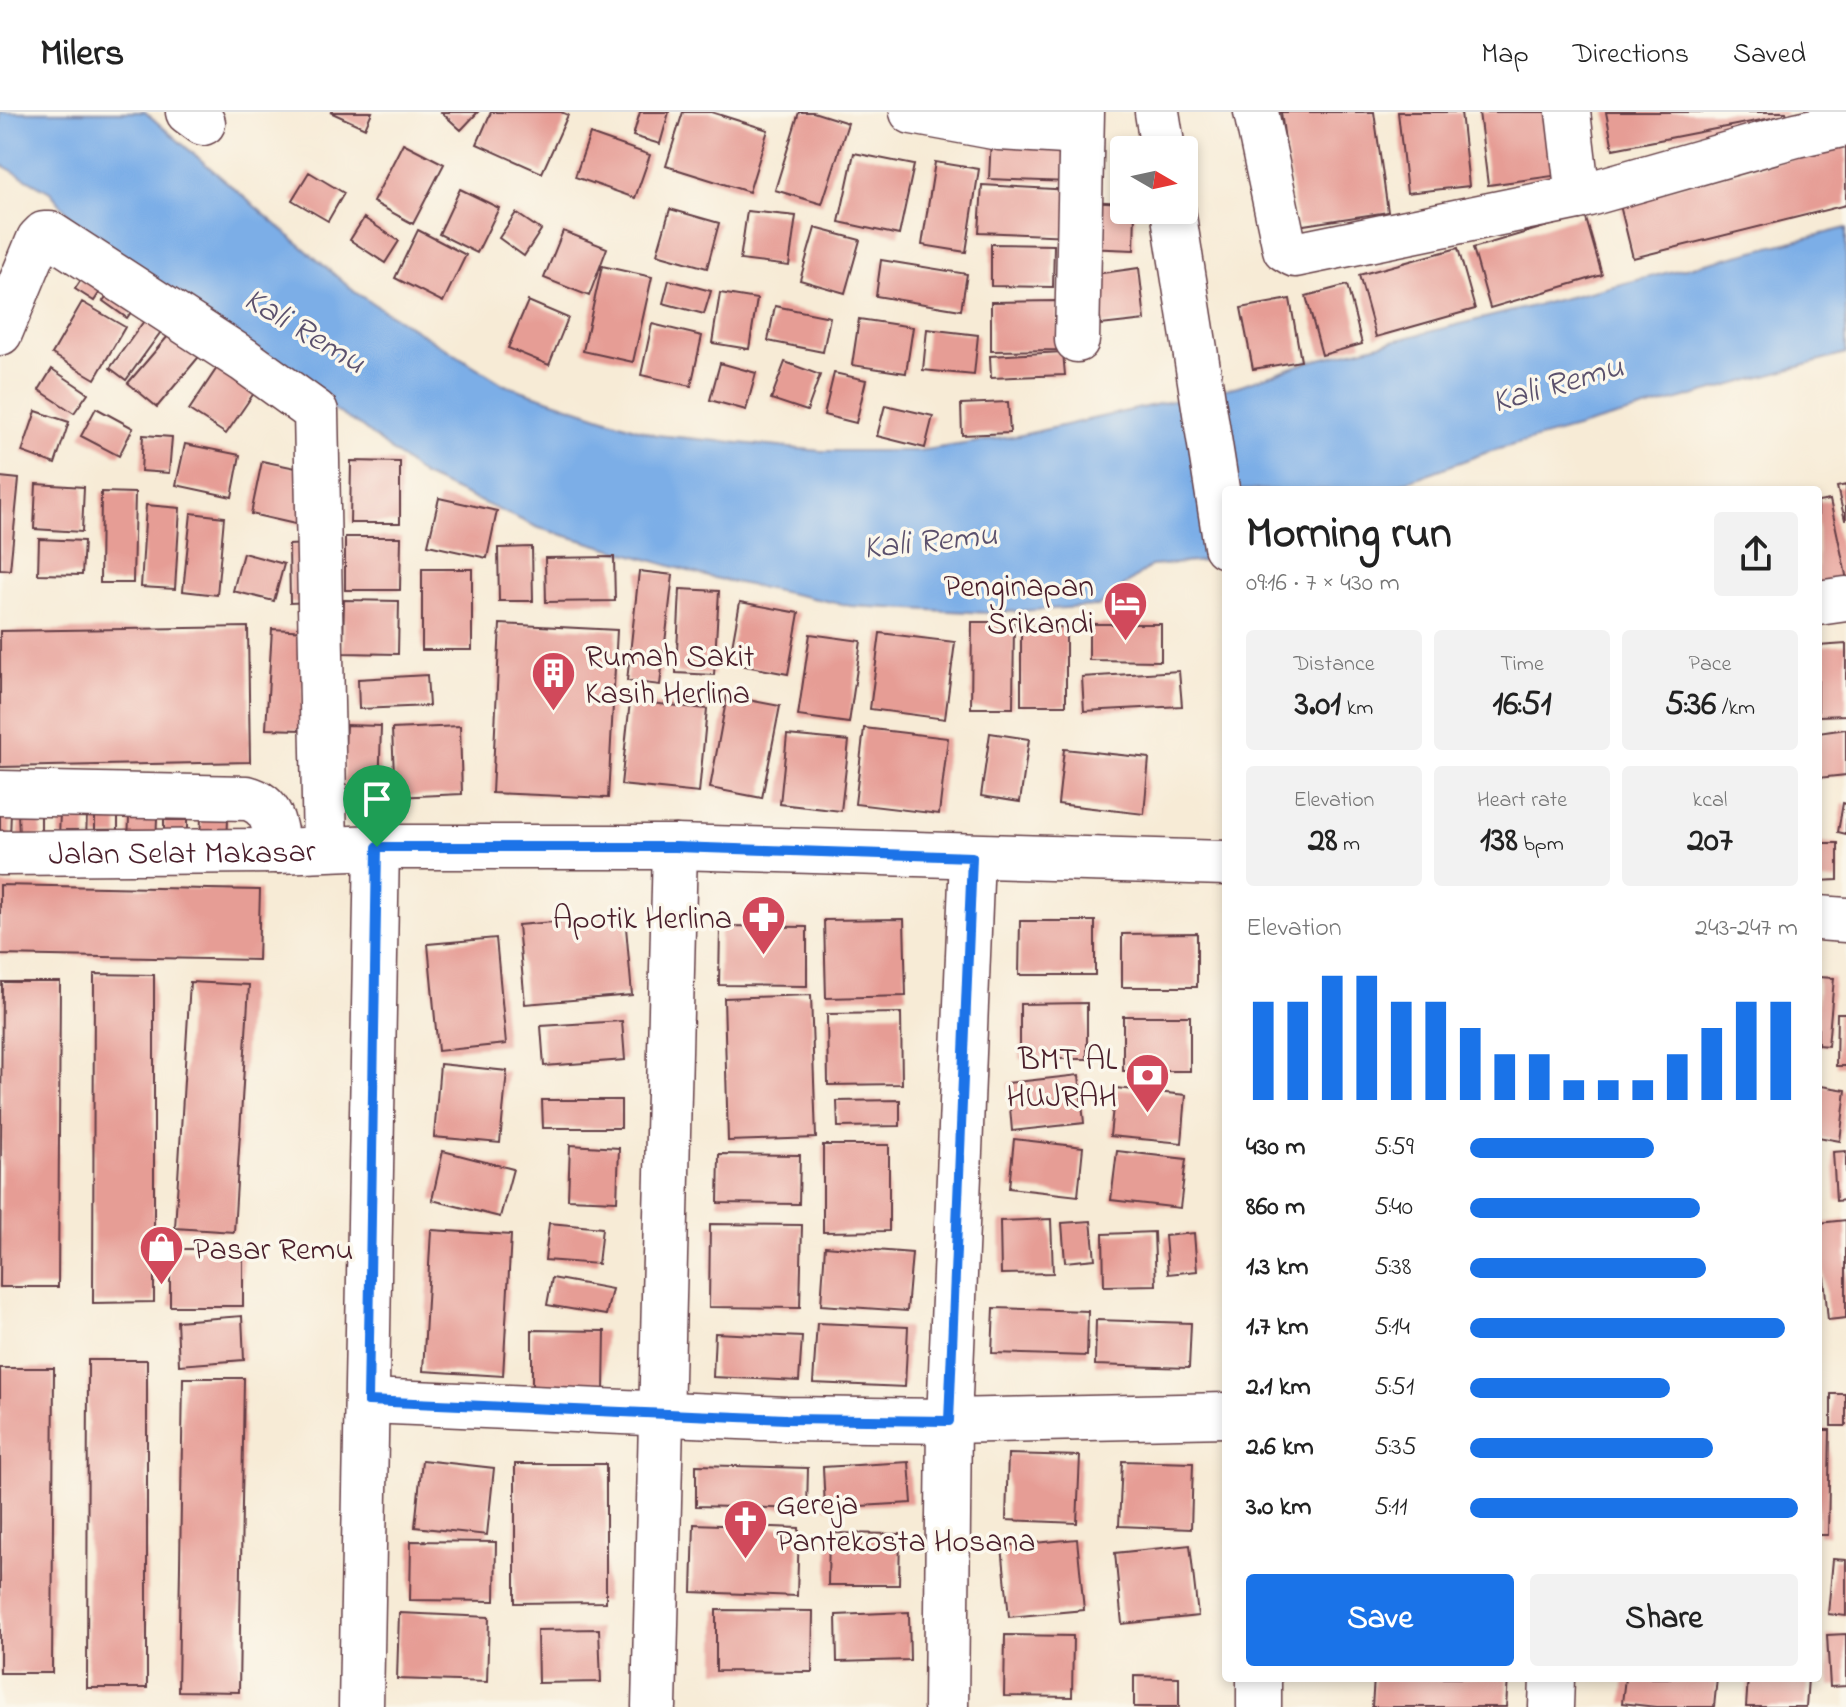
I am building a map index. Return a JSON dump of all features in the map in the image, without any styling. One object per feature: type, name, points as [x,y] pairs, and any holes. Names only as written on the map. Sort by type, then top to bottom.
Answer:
[{"type":"street","points":[[1157,112],[1161,136]]},
{"type":"street","points":[[1256,112],[1285,249],[1295,255],[1578,197],[1830,121]]},
{"type":"street","points":[[1568,112],[1578,197]]},
{"type":"street","points":[[935,114],[999,128],[1081,123],[1077,340]]},
{"type":"street","points":[[1176,224],[1222,519]]},
{"type":"street","points":[[0,333],[39,239],[44,234],[50,234],[244,360],[316,412],[325,848]]},
{"type":"street","points":[[1822,602],[1846,599]]},
{"type":"street","points":[[0,793],[258,800],[272,817],[278,851]]},
{"type":"street","points":[[361,1707],[377,847]]},
{"type":"street","name":"Jalan Selat Makasar","points":[[0,853],[278,851],[377,847],[675,847],[1222,863]]},
{"type":"street","points":[[654,1707],[675,847]]},
{"type":"street","points":[[946,1707],[949,1421],[972,857]]},
{"type":"street","points":[[1822,918],[1846,920]]},
{"type":"street","points":[[368,1401],[786,1419],[949,1421],[1222,1415]]},
{"type":"street","points":[[1259,1682],[1259,1707]]},
{"type":"street","points":[[1551,1707],[1552,1682]]},
{"type":"water","name":"Kali Remu","points":[[0,112],[145,112],[356,293],[505,385],[656,435],[821,451],[918,451],[1017,436],[1238,386],[1308,362],[1846,228],[1846,354],[1488,452],[1394,486],[1222,486],[1222,559],[1151,566],[1098,606],[988,613],[851,606],[709,577],[539,528],[423,476],[363,428],[257,361],[92,241],[50,192],[0,164]]},
{"type":"building","points":[[330,112],[372,112],[365,128]]},
{"type":"building","points":[[441,112],[478,112],[461,130]]},
{"type":"building","points":[[491,112],[561,112],[568,115],[542,173],[477,144]]},
{"type":"building","points":[[640,112],[669,112],[660,144],[633,136]]},
{"type":"building","points":[[683,112],[711,112],[768,130],[749,192],[666,166]]},
{"type":"building","points":[[799,112],[813,112],[848,123],[822,204],[775,190]]},
{"type":"building","points":[[1281,112],[1374,112],[1388,212],[1297,226]]},
{"type":"building","points":[[1398,112],[1461,112],[1469,186],[1407,193]]},
{"type":"building","points":[[1479,112],[1552,112],[1560,175],[1488,185]]},
{"type":"building","points":[[1606,112],[1786,112],[1787,115],[1613,149]]},
{"type":"building","points":[[590,134],[650,155],[635,198],[575,177]]},
{"type":"building","points":[[991,137],[1072,140],[1070,182],[989,179]]},
{"type":"building","points":[[403,143],[444,164],[413,224],[373,202]]},
{"type":"building","points":[[1846,145],[1846,205],[1633,258],[1619,201]]},
{"type":"building","points":[[854,153],[914,165],[899,235],[839,222]]},
{"type":"building","points":[[935,162],[979,169],[966,252],[922,245]]},
{"type":"building","points":[[309,172],[344,193],[328,221],[292,200]]},
{"type":"building","points":[[982,185],[1072,190],[1070,236],[979,232]]},
{"type":"building","points":[[460,189],[499,208],[477,253],[439,234]]},
{"type":"building","points":[[1087,201],[1110,202],[1110,224],[1135,224],[1134,250],[1085,248]]},
{"type":"building","points":[[670,209],[719,223],[707,268],[657,254]]},
{"type":"building","points":[[747,211],[796,216],[789,266],[740,260]]},
{"type":"building","points":[[516,213],[541,230],[524,256],[499,238]]},
{"type":"building","points":[[1585,215],[1602,275],[1490,308],[1473,248]]},
{"type":"building","points":[[364,218],[399,241],[385,263],[350,240]]},
{"type":"building","points":[[815,228],[860,240],[845,293],[800,280]]},
{"type":"building","points":[[418,230],[466,255],[443,302],[395,278]]},
{"type":"building","points":[[563,231],[607,248],[589,296],[544,278]]},
{"type":"building","points":[[991,244],[1054,245],[1053,287],[991,286]]},
{"type":"building","points":[[1458,248],[1475,309],[1376,337],[1359,275]]},
{"type":"building","points":[[881,260],[967,274],[961,310],[876,296]]},
{"type":"building","points":[[602,266],[652,277],[633,362],[583,351]]},
{"type":"building","points":[[1139,268],[1145,320],[1101,325],[1095,274]]},
{"type":"building","points":[[85,274],[103,287],[94,301],[75,289]]},
{"type":"building","points":[[669,280],[711,291],[704,314],[663,303]]},
{"type":"building","points":[[1347,285],[1362,344],[1322,355],[1306,296]]},
{"type":"building","points":[[112,289],[135,306],[127,318],[103,301]]},
{"type":"building","points":[[720,293],[757,299],[749,349],[712,343]]},
{"type":"building","points":[[1290,299],[1301,361],[1253,369],[1241,308]]},
{"type":"building","points":[[528,301],[568,318],[549,365],[508,348]]},
{"type":"building","points":[[1057,301],[1058,350],[991,351],[991,302]]},
{"type":"building","points":[[82,302],[125,327],[95,379],[52,354]]},
{"type":"building","points":[[775,306],[830,317],[823,352],[768,341]]},
{"type":"building","points":[[152,310],[168,322],[126,380],[110,368]]},
{"type":"building","points":[[859,319],[913,327],[906,373],[852,365]]},
{"type":"building","points":[[652,324],[702,336],[691,386],[641,375]]},
{"type":"building","points":[[174,329],[202,353],[157,407],[128,383]]},
{"type":"building","points":[[927,329],[978,335],[974,375],[923,370]]},
{"type":"building","points":[[1063,352],[1065,375],[991,378],[990,356]]},
{"type":"building","points":[[785,362],[820,375],[807,411],[771,399]]},
{"type":"building","points":[[720,363],[756,373],[746,410],[710,400]]},
{"type":"building","points":[[217,368],[254,393],[226,434],[189,410]]},
{"type":"building","points":[[52,369],[88,393],[74,413],[39,390]]},
{"type":"building","points":[[834,373],[866,380],[856,423],[824,415]]},
{"type":"building","points":[[1008,402],[1010,433],[962,435],[961,404]]},
{"type":"building","points":[[885,405],[933,416],[925,448],[877,436]]},
{"type":"building","points":[[96,408],[133,428],[119,456],[81,436]]},
{"type":"building","points":[[36,411],[69,422],[55,464],[22,452]]},
{"type":"building","points":[[143,435],[172,437],[169,473],[141,471]]},
{"type":"building","points":[[185,444],[240,455],[232,497],[176,485]]},
{"type":"building","points":[[262,461],[315,472],[304,526],[251,514]]},
{"type":"building","points":[[351,461],[400,462],[400,523],[350,523]]},
{"type":"building","points":[[0,477],[19,479],[10,570],[0,569]]},
{"type":"building","points":[[36,484],[84,487],[82,532],[34,529]]},
{"type":"building","points":[[1846,485],[1846,520],[1845,520],[1837,487]]},
{"type":"building","points":[[101,492],[135,493],[133,583],[100,583]]},
{"type":"building","points":[[439,498],[497,511],[487,558],[428,545]]},
{"type":"building","points":[[1830,500],[1846,586],[1822,591],[1822,501]]},
{"type":"building","points":[[146,505],[180,508],[175,589],[141,587]]},
{"type":"building","points":[[191,513],[224,517],[217,595],[183,591]]},
{"type":"building","points":[[345,537],[401,537],[400,590],[345,590]]},
{"type":"building","points":[[39,539],[84,541],[82,575],[38,574]]},
{"type":"building","points":[[308,544],[310,602],[290,603],[289,545]]},
{"type":"building","points":[[532,547],[533,601],[499,601],[498,548]]},
{"type":"building","points":[[243,553],[284,564],[274,601],[233,591]]},
{"type":"building","points":[[614,557],[615,601],[546,602],[545,558]]},
{"type":"building","points":[[422,569],[472,569],[472,650],[422,650]]},
{"type":"building","points":[[639,571],[673,575],[660,685],[627,681]]},
{"type":"building","points":[[680,589],[719,591],[714,675],[676,673]]},
{"type":"building","points":[[344,600],[399,601],[398,654],[343,653]]},
{"type":"building","points":[[740,602],[799,613],[788,674],[729,663]]},
{"type":"building","points":[[972,622],[1014,622],[1013,708],[971,708]]},
{"type":"building","name":"Rumah Sakit Kasih Herlina","points":[[500,624],[617,630],[608,798],[492,793]]},
{"type":"building","name":"Penginapan Srikandi","points":[[1089,624],[1161,624],[1161,661],[1089,660]]},
{"type":"building","points":[[248,627],[250,762],[0,767],[0,631]]},
{"type":"building","points":[[1066,627],[1066,705],[1021,705],[1021,628]]},
{"type":"building","points":[[272,629],[307,631],[301,730],[266,729]]},
{"type":"building","points":[[880,633],[955,642],[945,719],[870,709]]},
{"type":"building","points":[[810,634],[861,641],[849,723],[798,716]]},
{"type":"building","points":[[1846,644],[1846,715],[1822,716],[1822,646]]},
{"type":"building","points":[[1179,671],[1182,706],[1084,711],[1082,677]]},
{"type":"building","points":[[427,675],[429,706],[359,709],[358,679]]},
{"type":"building","name":"Rumah Sakit Kasih Herlina","points":[[727,696],[780,706],[762,798],[710,788]]},
{"type":"building","name":"Rumah Sakit Kasih Herlina","points":[[630,701],[707,709],[699,793],[621,785]]},
{"type":"building","points":[[346,725],[381,726],[379,794],[343,793]]},
{"type":"building","points":[[460,726],[462,794],[395,797],[392,729]]},
{"type":"building","points":[[864,728],[948,738],[939,814],[855,804]]},
{"type":"building","points":[[1846,729],[1846,775],[1822,778],[1822,732]]},
{"type":"building","points":[[990,733],[1029,739],[1020,802],[981,796]]},
{"type":"building","points":[[787,735],[849,741],[841,811],[780,804]]},
{"type":"building","points":[[1064,749],[1149,758],[1144,814],[1058,804]]},
{"type":"building","points":[[1843,803],[1846,804],[1846,834],[1838,832]]},
{"type":"building","points":[[0,811],[11,812],[10,838],[0,837]]},
{"type":"building","points":[[60,812],[87,813],[86,839],[59,837]]},
{"type":"building","points":[[18,813],[41,813],[41,836],[19,836]]},
{"type":"building","points":[[95,814],[118,814],[118,837],[95,837]]},
{"type":"building","points":[[129,817],[157,818],[156,844],[128,843]]},
{"type":"building","points":[[201,817],[228,819],[227,845],[200,843]]},
{"type":"building","points":[[164,820],[187,820],[187,843],[164,843]]},
{"type":"building","points":[[1822,843],[1838,843],[1838,880],[1822,881]]},
{"type":"building","points":[[0,885],[260,890],[258,960],[0,955]]},
{"type":"building","points":[[625,916],[632,995],[525,1004],[518,925]]},
{"type":"building","points":[[904,919],[906,996],[826,998],[824,920]]},
{"type":"building","points":[[1020,921],[1095,921],[1095,975],[1019,975]]},
{"type":"building","name":"Apotik Herlina","points":[[720,926],[807,927],[807,986],[719,985]]},
{"type":"building","points":[[1197,933],[1197,987],[1122,987],[1122,934]]},
{"type":"building","points":[[496,938],[506,1044],[438,1051],[428,944]]},
{"type":"building","points":[[94,974],[154,975],[154,1302],[93,1303]]},
{"type":"building","points":[[1822,977],[1834,978],[1828,1046],[1822,1045]]},
{"type":"building","points":[[2,982],[60,982],[58,1287],[0,1287]]},
{"type":"building","points":[[190,982],[249,985],[234,1232],[175,1228]]},
{"type":"building","points":[[811,995],[816,1138],[728,1141],[724,998]]},
{"type":"building","points":[[1087,1003],[1087,1059],[1020,1059],[1020,1004]]},
{"type":"building","points":[[901,1013],[902,1084],[828,1085],[827,1014]]},
{"type":"building","points":[[1837,1013],[1846,1013],[1846,1066],[1836,1066]]},
{"type":"building","points":[[1123,1016],[1190,1016],[1190,1071],[1123,1071]]},
{"type":"building","points":[[622,1021],[625,1060],[544,1066],[541,1026]]},
{"type":"building","points":[[440,1064],[507,1071],[500,1143],[434,1137]]},
{"type":"building","points":[[1079,1075],[1084,1123],[1012,1131],[1008,1083]]},
{"type":"building","points":[[1822,1086],[1846,1090],[1840,1141],[1822,1138]]},
{"type":"building","name":"BMT AL HUJRAH","points":[[1115,1088],[1186,1095],[1182,1143],[1110,1136]]},
{"type":"building","points":[[542,1100],[621,1100],[621,1128],[543,1128]]},
{"type":"building","points":[[900,1100],[900,1126],[838,1127],[837,1101]]},
{"type":"building","points":[[1014,1139],[1083,1147],[1078,1196],[1009,1188]]},
{"type":"building","points":[[570,1145],[619,1148],[617,1201],[568,1199]]},
{"type":"building","points":[[823,1145],[889,1145],[889,1231],[823,1232]]},
{"type":"building","points":[[443,1151],[513,1169],[500,1217],[432,1200]]},
{"type":"building","points":[[1117,1151],[1186,1159],[1180,1208],[1111,1200]]},
{"type":"building","points":[[1846,1151],[1846,1200],[1836,1201],[1833,1152]]},
{"type":"building","points":[[719,1154],[800,1155],[799,1204],[718,1203]]},
{"type":"building","points":[[1051,1219],[1053,1273],[1001,1274],[1000,1221]]},
{"type":"building","points":[[1846,1220],[1846,1318],[1828,1320],[1822,1223]]},
{"type":"building","points":[[1091,1221],[1095,1259],[1065,1262],[1062,1223]]},
{"type":"building","points":[[549,1223],[602,1228],[598,1264],[545,1260]]},
{"type":"building","points":[[710,1224],[802,1225],[800,1308],[709,1307]]},
{"type":"building","points":[[431,1230],[511,1235],[503,1376],[423,1371]]},
{"type":"building","points":[[1154,1232],[1156,1285],[1104,1286],[1103,1234]]},
{"type":"building","points":[[1194,1233],[1197,1271],[1168,1274],[1165,1236]]},
{"type":"building","points":[[825,1246],[912,1253],[907,1311],[821,1305]]},
{"type":"building","points":[[170,1249],[243,1249],[243,1306],[170,1306]]},
{"type":"building","points":[[552,1278],[612,1289],[606,1315],[547,1305]]},
{"type":"building","points":[[994,1308],[1088,1311],[1087,1356],[992,1353]]},
{"type":"building","points":[[242,1316],[244,1360],[179,1365],[177,1321]]},
{"type":"building","points":[[1096,1320],[1191,1323],[1189,1368],[1095,1365]]},
{"type":"building","points":[[817,1323],[908,1327],[905,1387],[813,1383]]},
{"type":"building","points":[[532,1330],[605,1331],[604,1392],[532,1391]]},
{"type":"building","points":[[715,1333],[802,1337],[799,1381],[713,1377]]},
{"type":"building","points":[[88,1360],[147,1360],[147,1688],[87,1688]]},
{"type":"building","points":[[0,1368],[54,1368],[52,1673],[0,1673]]},
{"type":"building","points":[[183,1378],[244,1378],[239,1692],[178,1691]]},
{"type":"building","points":[[1831,1394],[1846,1394],[1846,1426],[1831,1426]]},
{"type":"building","points":[[1822,1430],[1830,1430],[1828,1535],[1822,1535]]},
{"type":"building","points":[[1008,1454],[1080,1456],[1077,1523],[1006,1520]]},
{"type":"building","points":[[422,1460],[494,1468],[487,1535],[415,1527]]},
{"type":"building","points":[[1122,1461],[1193,1463],[1191,1529],[1119,1526]]},
{"type":"building","points":[[909,1462],[912,1503],[825,1508],[823,1467]]},
{"type":"building","points":[[515,1464],[606,1464],[606,1602],[515,1603]]},
{"type":"building","points":[[696,1465],[808,1468],[807,1509],[696,1506]]},
{"type":"building","name":"Gereja Pantekosta Hosana","points":[[694,1524],[799,1528],[797,1596],[692,1592]]},
{"type":"building","points":[[829,1533],[900,1534],[899,1585],[828,1585]]},
{"type":"building","points":[[1077,1539],[1084,1610],[1009,1617],[1002,1546]]},
{"type":"building","points":[[411,1541],[496,1542],[495,1601],[410,1600]]},
{"type":"building","points":[[1190,1545],[1198,1616],[1122,1624],[1115,1553]]},
{"type":"building","points":[[1833,1559],[1846,1560],[1846,1616],[1828,1614]]},
{"type":"building","points":[[716,1610],[813,1611],[812,1672],[716,1671]]},
{"type":"building","points":[[909,1612],[910,1660],[837,1662],[836,1615]]},
{"type":"building","points":[[399,1613],[489,1617],[487,1682],[397,1679]]},
{"type":"building","points":[[599,1629],[601,1682],[538,1683],[537,1630]]},
{"type":"building","points":[[1846,1634],[1846,1686],[1830,1687],[1827,1635]]},
{"type":"building","points":[[1005,1635],[1073,1636],[1072,1697],[1004,1696]]},
{"type":"building","points":[[1134,1676],[1179,1677],[1179,1707],[1134,1707]]},
{"type":"building","points":[[1374,1682],[1508,1682],[1506,1707],[1372,1707]]},
{"type":"building","points":[[1625,1682],[1717,1682],[1714,1707],[1656,1707],[1622,1703]]},
{"type":"building","points":[[1748,1682],[1808,1682],[1806,1707],[1746,1707]]},
{"type":"place","name":"Penginapan Srikandi","points":[[1125,642]]},
{"type":"place","name":"Rumah Sakit Kasih Herlina","points":[[554,712]]},
{"type":"place","name":"Apotik Herlina","points":[[763,956]]},
{"type":"place","name":"BMT AL HUJRAH","points":[[1148,1115]]},
{"type":"place","name":"Pasar Remu","points":[[162,1287]]},
{"type":"place","name":"Gereja Pantekosta Hosana","points":[[745,1560]]},
{"type":"route","points":[[377,847],[675,847],[972,857],[949,1421],[786,1419],[368,1401],[377,847]]}]
